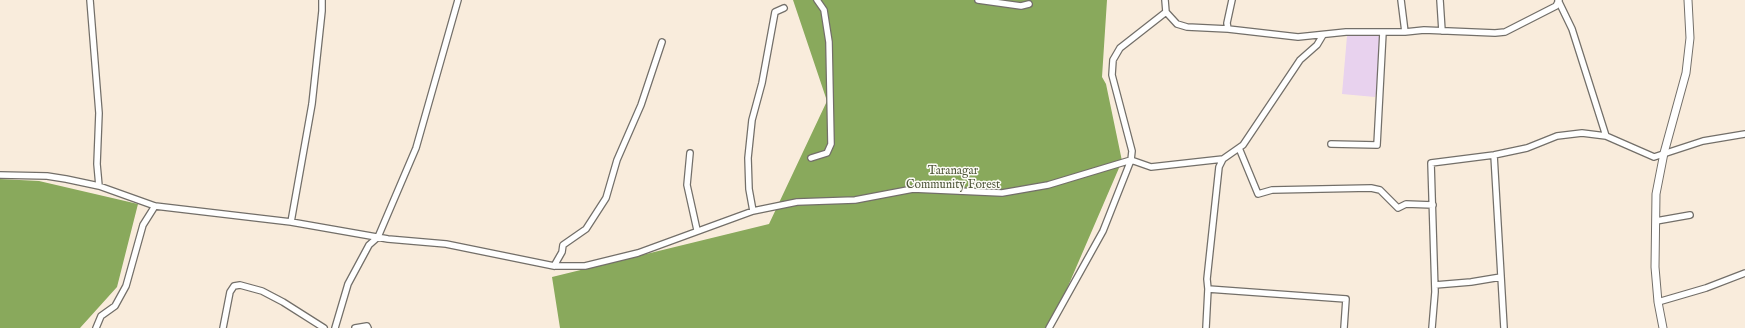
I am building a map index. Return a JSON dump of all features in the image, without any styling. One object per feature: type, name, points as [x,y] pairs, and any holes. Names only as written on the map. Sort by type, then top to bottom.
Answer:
[{"type":"street","points":[[90,0],[99,113],[96,164],[99,186]]},
{"type":"street","points":[[291,222],[312,104],[322,0]]},
{"type":"street","points":[[335,328],[348,284],[369,245],[378,237],[416,148],[458,0]]},
{"type":"street","points":[[811,158],[827,153],[831,144],[829,42],[824,10],[817,0]]},
{"type":"street","points":[[978,0],[1020,6],[1029,4]]},
{"type":"street","points":[[1165,0],[1166,12],[1177,24],[1298,37],[1346,32],[1405,32],[1424,30],[1495,34],[1505,32],[1556,6],[1558,0]]},
{"type":"street","points":[[1228,29],[1227,23],[1232,0]]},
{"type":"street","points":[[1401,0],[1405,32]]},
{"type":"street","points":[[1440,0],[1442,31]]},
{"type":"street","points":[[1558,0],[1572,29],[1606,136]]},
{"type":"street","points":[[1663,328],[1658,302],[1655,267],[1656,194],[1664,153],[1686,73],[1690,38],[1688,0]]},
{"type":"street","points":[[753,211],[749,189],[748,158],[752,120],[762,83],[775,12],[784,8]]},
{"type":"street","points":[[1049,328],[1103,231],[1132,160],[1132,151],[1112,75],[1113,60],[1120,48],[1166,12]]},
{"type":"street","points":[[1331,144],[1377,145],[1384,32]]},
{"type":"street","points":[[0,175],[47,176],[99,186],[155,206],[291,222],[388,239],[446,244],[554,266],[585,266],[638,253],[697,230],[753,211],[797,202],[872,198],[913,189],[1002,193],[1048,185],[1132,160],[1151,167],[1223,159],[1239,148],[1300,60],[1317,45],[1323,35]]},
{"type":"street","points":[[554,266],[562,252],[563,245],[586,229],[606,198],[612,172],[641,105],[662,42]]},
{"type":"street","points":[[1432,328],[1435,285],[1431,163],[1494,155],[1527,148],[1557,136],[1582,133],[1606,136],[1654,157],[1703,141],[1745,134]]},
{"type":"street","points":[[1239,148],[1258,194],[1272,190],[1371,188],[1380,190],[1398,208],[1406,204],[1433,205]]},
{"type":"street","points":[[690,153],[686,185],[697,230]]},
{"type":"street","points":[[1494,155],[1504,328]]},
{"type":"street","points":[[1206,328],[1208,289],[1207,279],[1220,167],[1223,159]]},
{"type":"street","points":[[96,328],[101,316],[115,306],[126,286],[143,225],[155,206]]},
{"type":"street","points":[[1656,221],[1690,215]]},
{"type":"street","points":[[1658,302],[1706,288],[1745,273]]},
{"type":"street","points":[[1435,285],[1471,282],[1501,277]]},
{"type":"street","points":[[223,328],[230,292],[234,286],[240,285],[262,292],[283,302],[324,328]]},
{"type":"street","points":[[1208,289],[1346,299],[1344,328]]},
{"type":"street","points":[[355,328],[367,326],[368,328]]},
{"type":"shaded area","points":[[1380,35],[1381,71],[1375,97],[1342,94],[1347,36]]},
{"type":"green space","name":"Taranagar Community Forest","points":[[793,0],[1107,0],[1102,77],[1106,84],[1122,161],[1050,328],[560,328],[552,277],[769,224],[827,101]]},
{"type":"green space","points":[[0,179],[39,181],[138,204],[117,287],[80,328],[0,328]]}]
